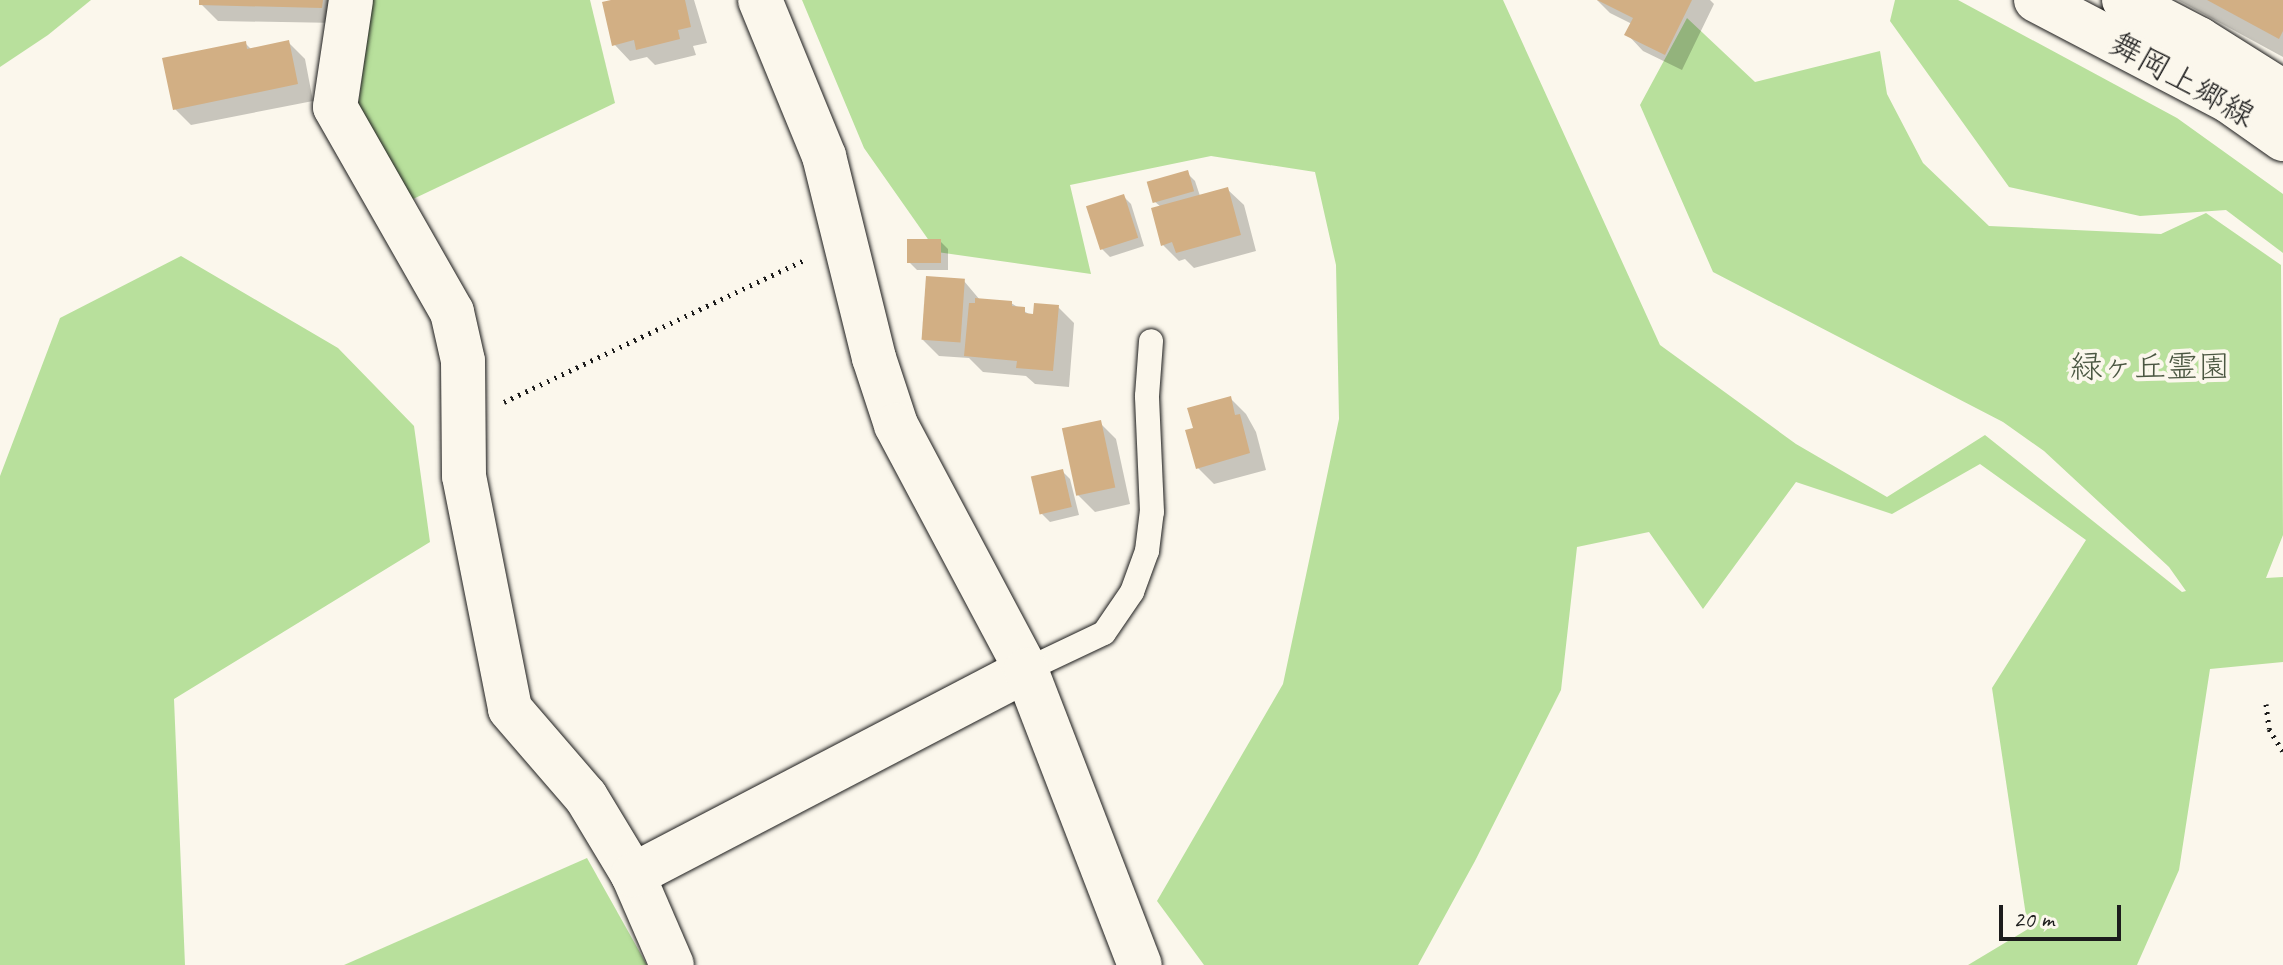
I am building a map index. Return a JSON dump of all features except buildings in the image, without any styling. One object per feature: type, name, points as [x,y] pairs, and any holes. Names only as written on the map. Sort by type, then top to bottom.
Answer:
[{"type":"street","points":[[351,0],[335,107],[452,312],[463,361],[464,476],[510,709],[586,797],[633,875],[672,965]]},
{"type":"street","points":[[760,0],[824,156],[874,358],[896,425],[1026,670],[1140,965]]},
{"type":"street","name":"舞岡上郷線","points":[[2036,0],[2229,101],[2283,139]]},
{"type":"street","name":"舞岡上郷線","points":[[2124,0],[2199,39],[2283,92]]},
{"type":"street","points":[[633,875],[1026,670]]},
{"type":"lane","points":[[1026,670],[1104,633],[1132,592],[1147,551],[1152,512],[1147,396],[1151,341]]},
{"type":"path","points":[[464,422],[847,240]]},
{"type":"path","points":[[2266,704],[2269,729],[2283,751]]},
{"type":"green space","points":[[0,0],[91,0],[48,35],[0,67]]},
{"type":"green space","points":[[372,0],[590,0],[615,103],[411,200],[358,108]]},
{"type":"green space","name":"緑ヶ丘霊園","points":[[802,0],[1503,0],[1660,345],[1796,444],[1887,497],[1985,435],[2182,592],[2186,591],[2169,567],[2044,451],[2003,422],[1713,272],[1640,105],[1687,18],[1755,82],[1880,51],[1887,94],[1923,163],[1989,226],[2161,234],[2206,213],[2281,265],[2283,535],[2266,578],[2283,577],[2283,662],[2210,669],[2179,870],[2137,965],[1968,965],[2028,929],[1992,688],[2086,540],[1980,464],[1892,514],[1796,482],[1703,609],[1649,532],[1577,547],[1561,690],[1475,861],[1418,965],[1204,965],[1157,901],[1283,684],[1339,419],[1336,265],[1315,172],[1211,156],[1070,185],[1091,274],[937,252],[864,148]]},
{"type":"green space","points":[[1895,0],[1958,0],[2177,118],[2283,194],[2283,253],[2226,210],[2140,216],[2009,187],[1890,21]]},
{"type":"green space","points":[[181,256],[338,348],[414,426],[430,542],[174,699],[185,965],[0,965],[0,476],[60,318]]},
{"type":"green space","points":[[587,858],[647,965],[344,965]]}]
